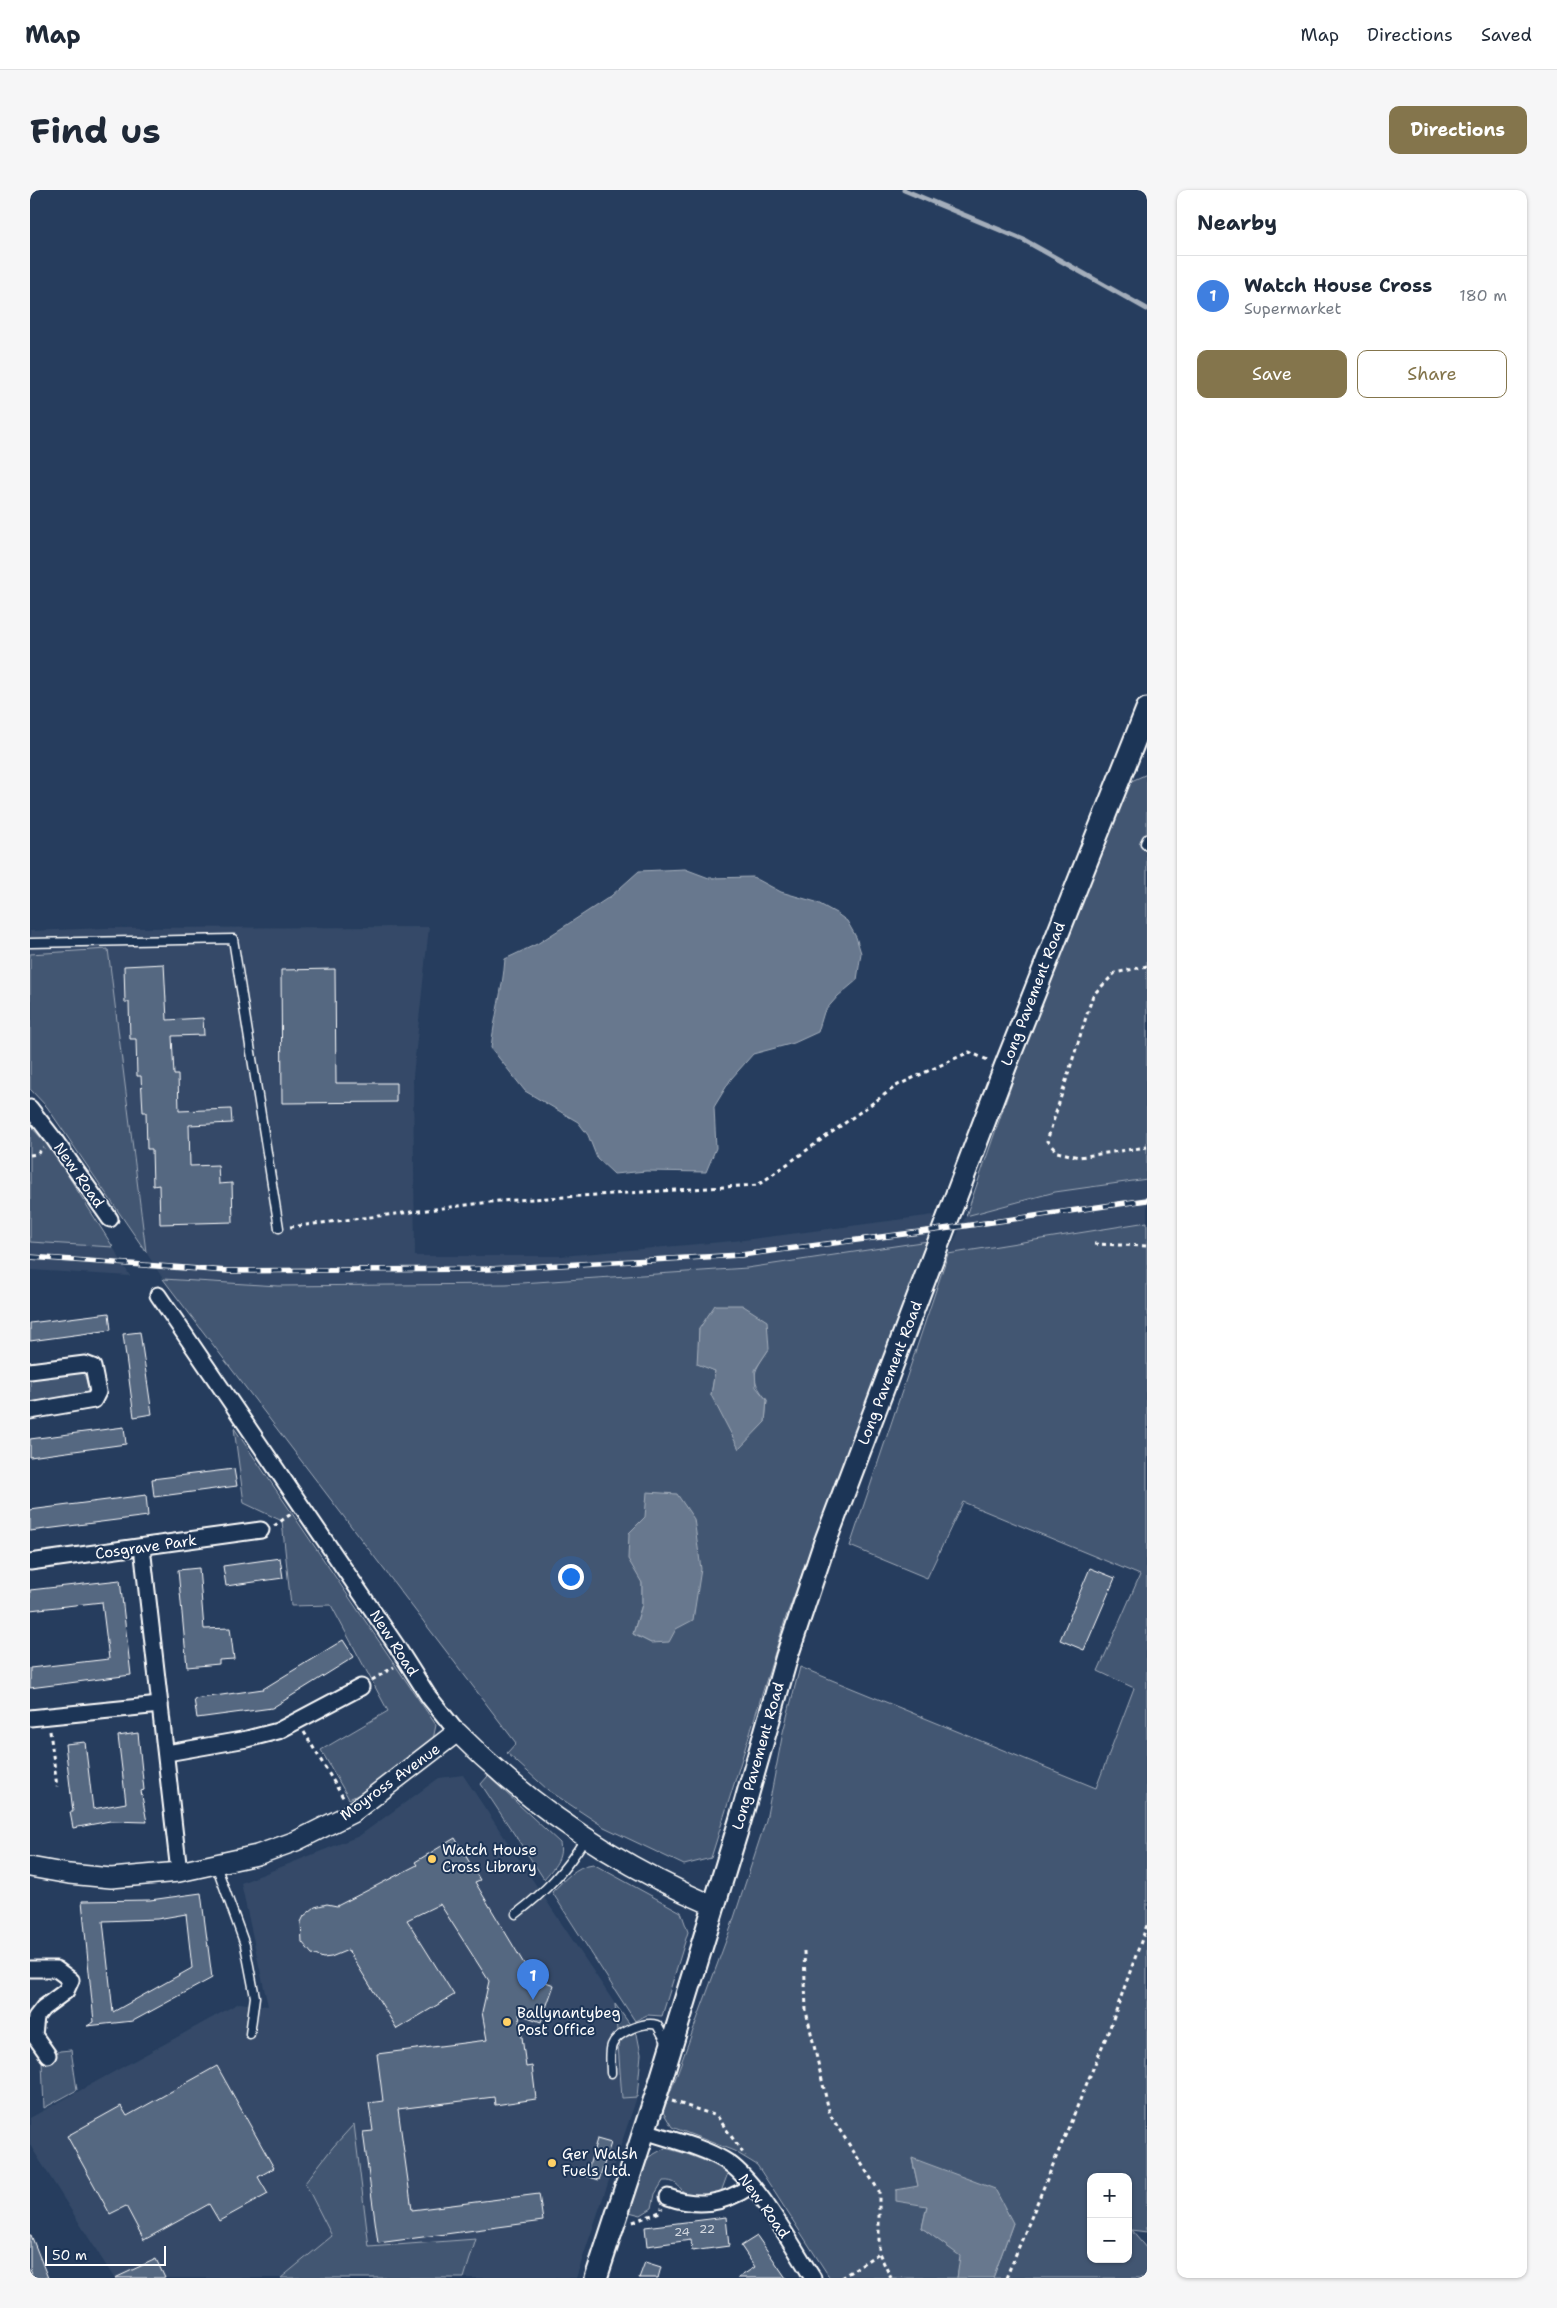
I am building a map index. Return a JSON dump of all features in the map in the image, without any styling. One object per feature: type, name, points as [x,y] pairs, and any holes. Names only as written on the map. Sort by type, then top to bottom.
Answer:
[{"type":"main road","name":"Long Pavement Road","points":[[596,2278],[645,2131],[714,1906],[786,1656],[824,1545],[1005,1067],[1137,744],[1147,709]]},
{"type":"street","name":"New Road","points":[[30,1108],[110,1219]]},
{"type":"street","name":"New Road","points":[[158,1295],[429,1697],[457,1732],[485,1761],[559,1821],[585,1839],[671,1887],[714,1906]]},
{"type":"street","points":[[30,1371],[85,1364],[93,1367],[98,1392],[94,1400],[30,1411]]},
{"type":"street","name":"Cosgrave Park","points":[[30,1562],[142,1548],[261,1530]]},
{"type":"street","points":[[142,1548],[167,1753],[179,1872]]},
{"type":"street","points":[[167,1753],[264,1736],[361,1687]]},
{"type":"street","points":[[30,1718],[160,1704]]},
{"type":"street","name":"Moyross Avenue","points":[[30,1866],[69,1874],[110,1878],[179,1872],[257,1855],[296,1841],[352,1813],[457,1732]]},
{"type":"street","points":[[30,1969],[56,1969],[71,1980],[66,1991],[43,2008],[36,2017],[34,2035],[48,2055]]},
{"type":"street","name":"New Road","points":[[645,2131],[706,2151],[724,2160],[740,2172],[767,2206],[813,2278]]},
{"type":"street","points":[[668,2197],[686,2203],[720,2202],[751,2186]]},
{"type":"lane","points":[[1147,838],[1145,843],[1147,845]]},
{"type":"lane","points":[[30,943],[233,939],[279,1228]]},
{"type":"lane","points":[[516,1914],[544,1892],[560,1876],[585,1839]]},
{"type":"lane","points":[[216,1865],[244,1945],[255,1996],[250,2034]]},
{"type":"lane","points":[[610,2073],[611,2048],[614,2041],[643,2025],[651,2023],[657,2025],[670,2050]]},
{"type":"path","points":[[1147,966],[1115,973],[1093,995],[1046,1141],[1057,1152],[1079,1157],[1147,1147]]},
{"type":"path","points":[[279,1228],[500,1201],[758,1185],[898,1085],[969,1052],[1005,1067]]},
{"type":"path","points":[[1094,1244],[1147,1246]]},
{"type":"path","points":[[261,1530],[272,1527],[302,1506]]},
{"type":"path","points":[[361,1687],[405,1660]]},
{"type":"path","points":[[48,1716],[57,1787]]},
{"type":"path","points":[[297,1721],[352,1813]]},
{"type":"path","points":[[1006,2278],[1110,2030],[1147,1925]]},
{"type":"path","points":[[804,1951],[806,2011],[830,2115],[879,2191],[879,2253],[891,2278]]},
{"type":"path","points":[[656,2095],[717,2116],[749,2162],[740,2172]]},
{"type":"path","points":[[613,2228],[660,2212],[668,2197]]},
{"type":"path","points":[[841,2278],[879,2253]]},
{"type":"shaded area","points":[[1147,774],[1147,1179],[1055,1192],[966,1216],[1037,1011],[1127,783]]},
{"type":"shaded area","points":[[685,869],[709,878],[753,877],[781,892],[816,902],[836,913],[847,921],[856,937],[861,953],[857,980],[838,996],[824,1012],[818,1032],[794,1043],[753,1054],[731,1079],[714,1107],[716,1148],[706,1172],[646,1171],[614,1174],[597,1158],[588,1135],[578,1122],[525,1091],[491,1048],[505,959],[537,944],[611,896],[639,871]]},
{"type":"shaded area","points":[[429,927],[413,1076],[415,1256],[561,1256],[744,1240],[934,1215],[928,1241],[747,1268],[506,1284],[278,1286],[163,1279],[146,1252],[108,949],[30,954],[30,931],[105,928]]},
{"type":"shaded area","points":[[108,949],[146,1252],[47,1107],[30,1089],[30,954]]},
{"type":"shaded area","points":[[30,1126],[50,1147],[113,1247],[30,1242]]},
{"type":"shaded area","points":[[1147,1179],[1147,1222],[948,1254],[966,1216],[1055,1192]]},
{"type":"shaded area","points":[[1147,1222],[1147,2232],[1132,2230],[1132,2173],[1087,2173],[1087,2263],[1132,2263],[1132,2231],[1147,2249],[1147,2278],[993,2278],[1013,2223],[912,2159],[918,2186],[927,2205],[922,2228],[961,2256],[957,2278],[830,2278],[757,2165],[734,2151],[672,2127],[663,2112],[731,1927],[766,1820],[783,1732],[800,1667],[1096,1788],[1134,1688],[1098,1671],[1140,1575],[963,1502],[927,1578],[850,1546],[948,1254]]},
{"type":"shaded area","points":[[928,1241],[786,1617],[711,1858],[684,1865],[604,1827],[548,1790],[507,1753],[516,1743],[163,1279],[278,1286],[506,1284],[747,1268]],"holes":[[[699,1329],[769,1349],[755,1374],[757,1385],[767,1400],[765,1422],[754,1433],[711,1395],[715,1371],[698,1363]],[[645,1517],[651,1643],[633,1634],[642,1604],[642,1583],[629,1533]]]},
{"type":"shaded area","points":[[30,1242],[113,1247],[130,1276],[30,1270]]},
{"type":"shaded area","points":[[715,1305],[742,1305],[767,1321],[769,1349],[755,1370],[756,1387],[767,1400],[765,1422],[739,1449],[711,1395],[715,1371],[697,1364],[699,1329]]},
{"type":"shaded area","points":[[79,1371],[84,1373],[88,1386],[87,1395],[30,1402],[30,1378]]},
{"type":"shaded area","points":[[234,1428],[436,1725],[432,1744],[377,1786],[349,1799],[321,1750],[388,1711],[331,1605],[291,1606],[282,1521],[244,1503]]},
{"type":"shaded area","points":[[647,1492],[677,1494],[694,1519],[701,1569],[693,1620],[676,1629],[669,1642],[651,1643],[633,1634],[642,1605],[642,1583],[628,1559],[629,1533],[645,1517]]},
{"type":"shaded area","points":[[463,1775],[615,2004],[622,2097],[637,2097],[576,2278],[464,2278],[475,2239],[369,2247],[354,2125],[305,2183],[332,2236],[281,2278],[114,2278],[30,2145],[30,2118],[239,2003],[268,2006],[241,1883],[359,1836],[439,1778]]},
{"type":"shaded area","points":[[488,1776],[560,1843],[559,1858],[544,1879],[481,1784]]},
{"type":"shaded area","points":[[593,1864],[681,1912],[688,1932],[662,2016],[647,2015],[635,2021],[552,1892],[576,1871]]},
{"type":"shaded area","points":[[615,2004],[637,2034],[641,2054],[637,2097],[622,2098]]},
{"type":"shaded area","points":[[71,2050],[77,2090],[44,2108],[42,2062],[60,2051]]},
{"type":"shaded area","points":[[354,2124],[369,2247],[476,2239],[464,2278],[281,2278],[332,2236],[305,2183]]},
{"type":"shaded area","points":[[665,2148],[723,2168],[728,2173],[721,2192],[703,2195],[685,2194],[671,2181],[663,2181],[655,2194],[652,2208],[641,2215],[629,2212],[647,2158]]},
{"type":"shaded area","points":[[912,2158],[995,2189],[1013,2223],[993,2278],[957,2278],[960,2256],[922,2228],[927,2206],[896,2201],[896,2190],[918,2186]]},
{"type":"building","points":[[164,964],[167,1020],[203,1018],[204,1035],[172,1036],[174,1075],[178,1075],[179,1111],[231,1109],[232,1123],[189,1125],[190,1166],[218,1165],[219,1184],[232,1183],[233,1222],[160,1224],[159,1185],[153,1186],[152,1149],[147,1149],[146,1112],[143,1112],[141,1076],[137,1076],[136,1039],[130,1039],[129,1002],[125,1002],[124,966]]},
{"type":"building","points":[[335,969],[336,1083],[396,1083],[396,1102],[282,1103],[281,970]]},
{"type":"building","points":[[109,1313],[111,1330],[30,1341],[30,1323]]},
{"type":"building","points":[[140,1332],[152,1414],[134,1417],[123,1334]]},
{"type":"building","points":[[124,1427],[126,1444],[30,1457],[30,1439]]},
{"type":"building","points":[[234,1469],[237,1486],[154,1497],[152,1479]]},
{"type":"building","points":[[146,1495],[148,1516],[30,1531],[30,1510]]},
{"type":"building","points":[[280,1558],[283,1578],[226,1586],[223,1566]]},
{"type":"building","points":[[199,1568],[204,1629],[230,1628],[234,1659],[219,1660],[219,1664],[187,1667],[178,1570]]},
{"type":"building","points":[[1090,1568],[1115,1578],[1084,1650],[1060,1640]]},
{"type":"building","points":[[120,1580],[131,1675],[30,1688],[30,1668],[109,1659],[102,1602],[30,1610],[30,1590]]},
{"type":"building","points":[[343,1640],[354,1657],[272,1708],[197,1718],[194,1699],[263,1689]]},
{"type":"building","points":[[138,1733],[144,1790],[141,1791],[147,1822],[110,1821],[73,1828],[70,1812],[73,1812],[65,1744],[85,1742],[93,1809],[126,1803],[118,1736]]},
{"type":"building","points":[[455,1838],[480,1880],[475,1882],[532,1977],[554,1985],[541,2022],[519,2014],[526,2067],[532,2066],[536,2099],[495,2105],[494,2097],[398,2109],[412,2210],[539,2194],[543,2221],[378,2243],[363,2132],[373,2131],[369,2103],[383,2101],[377,2054],[487,2040],[482,2012],[489,1981],[440,1904],[407,1920],[454,1995],[397,2029],[348,1950],[323,1958],[312,1954],[302,1942],[301,1922],[304,1916],[315,1907],[327,1904],[337,1906],[417,1865],[415,1862]]},
{"type":"building","points":[[201,1893],[212,1978],[133,2021],[87,2026],[94,2022],[82,1901],[150,1900]],"holes":[[[186,1914],[192,1968],[113,2012],[103,1921],[157,1919]]]},
{"type":"building","points":[[217,2066],[274,2168],[258,2177],[268,2194],[219,2221],[209,2204],[144,2240],[126,2206],[110,2214],[67,2136],[121,2106],[127,2116]]},
{"type":"building","points":[[597,2139],[611,2143],[599,2180],[586,2176]]},
{"type":"building","points":[[726,2217],[729,2246],[692,2251],[691,2240],[647,2246],[645,2227]]},
{"type":"building","points":[[30,2235],[48,2278],[33,2278],[30,2269]]},
{"type":"building","points":[[757,2236],[786,2278],[738,2278],[755,2267],[741,2246]]},
{"type":"building","points":[[156,2259],[165,2278],[115,2278]]},
{"type":"building","points":[[645,2262],[661,2267],[658,2278],[639,2278]]},
{"type":"waterway","points":[[904,190],[1024,240],[1147,309]]},
{"type":"railway","points":[[30,1257],[228,1271],[489,1269],[741,1255],[1147,1200]]},
{"type":"place","name":"Watch House Cross Library","points":[[432,1859]]},
{"type":"place","name":"Watch House Cross","points":[[533,2000]]},
{"type":"place","name":"Ballynantybeg Post Office","points":[[507,2022]]},
{"type":"place","name":"Ger Walsh Fuels Ltd.","points":[[552,2163]]}]
